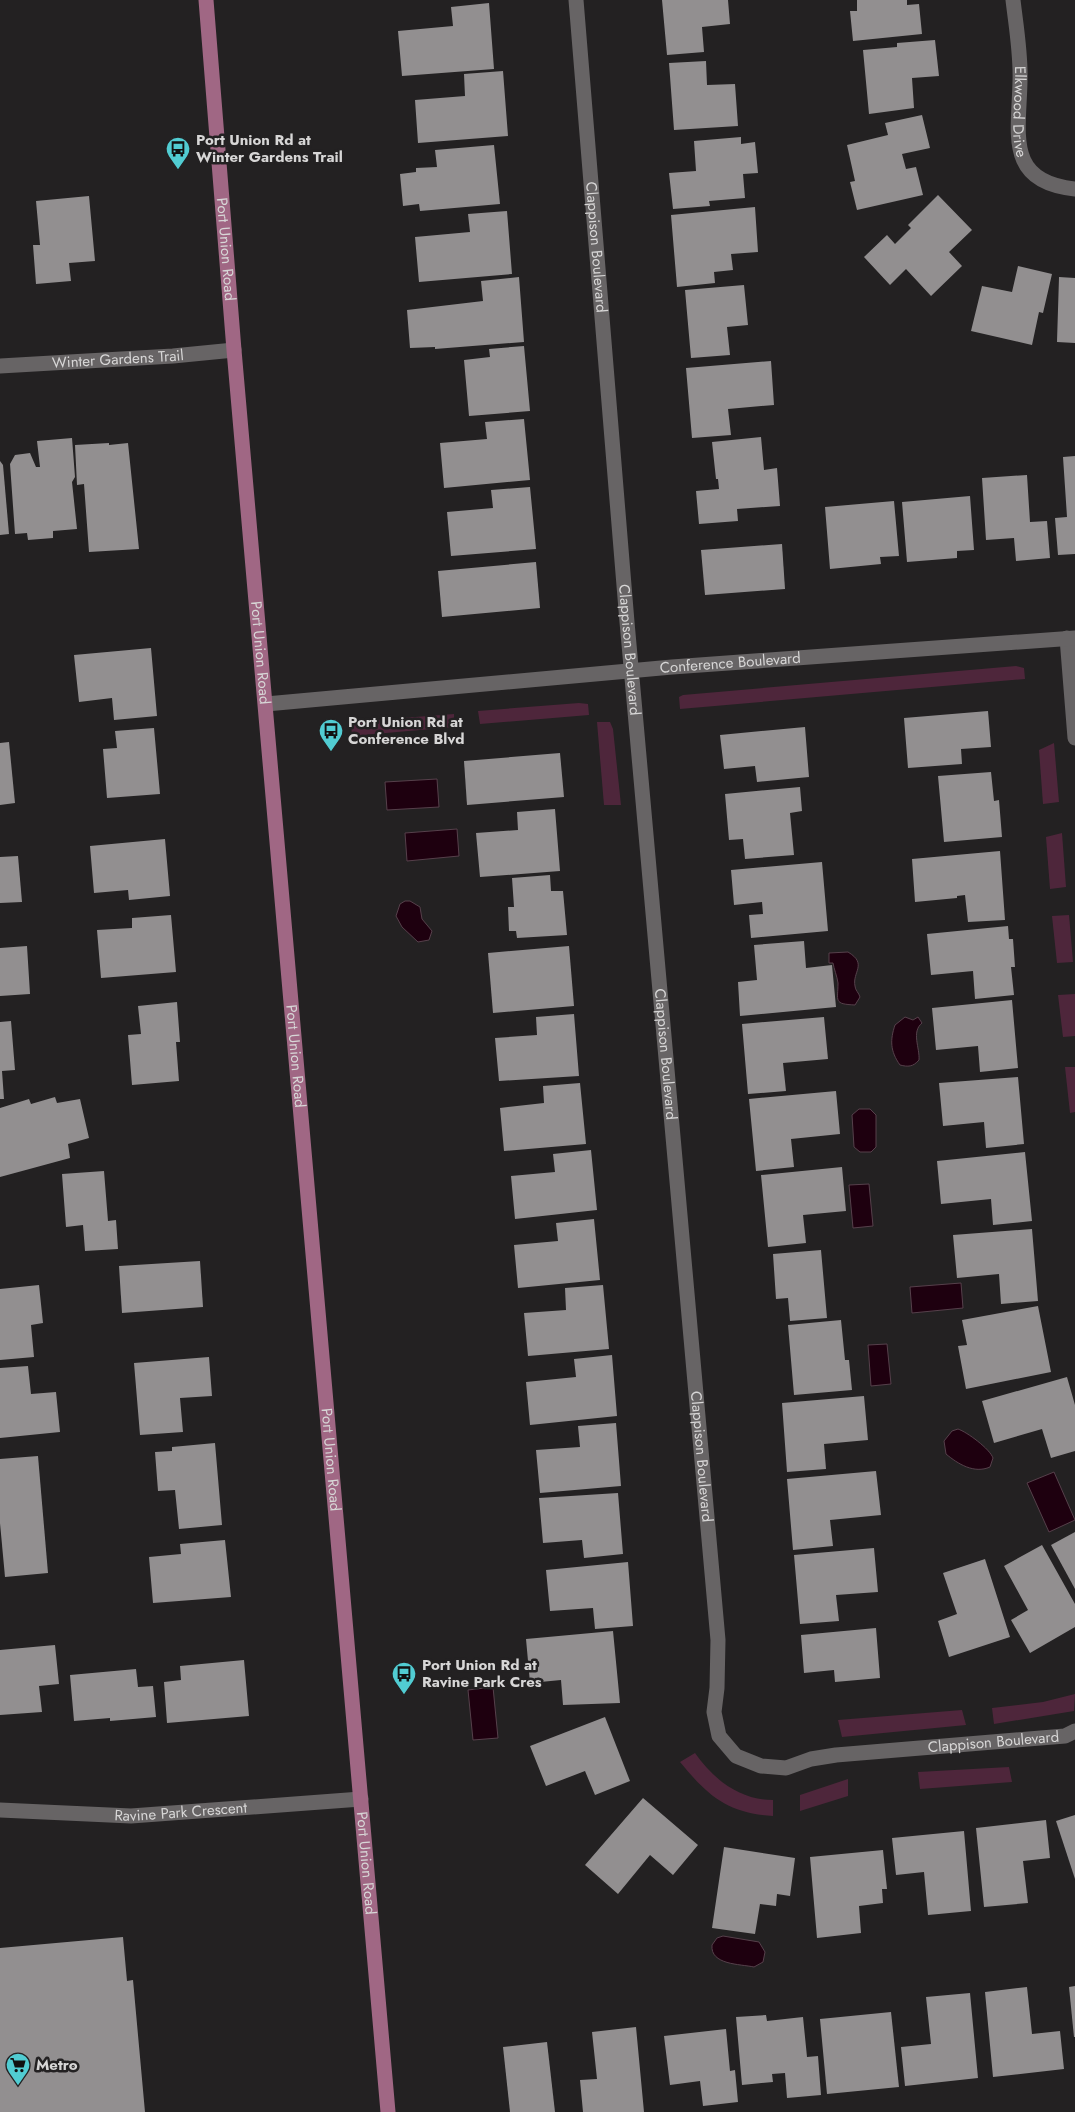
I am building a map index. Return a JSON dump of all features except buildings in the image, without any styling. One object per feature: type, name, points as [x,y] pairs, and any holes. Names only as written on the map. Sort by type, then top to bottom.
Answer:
[{"type":"main road","name":"Port Union Road","points":[[206,0],[234,350],[388,2112]]},
{"type":"street","name":"Clappison Boulevard","points":[[576,0],[631,671],[718,1640],[717,1688],[714,1712],[719,1736],[736,1756],[761,1766],[786,1768],[811,1759],[836,1755],[1065,1736],[1075,1731]]},
{"type":"street","name":"Elkwood Drive","points":[[1013,0],[1020,80],[1018,107],[1019,152],[1030,170],[1047,184],[1075,189]]},
{"type":"street","name":"Winter Gardens Trail","points":[[0,366],[173,356],[234,350]]},
{"type":"street","name":"Conference Boulevard","points":[[266,704],[631,671],[1071,638]]},
{"type":"street","points":[[1071,638],[1075,738]]},
{"type":"street","name":"Ravine Park Crescent","points":[[0,1810],[131,1816],[361,1799]]},
{"type":"shaded area","points":[[1016,666],[1024,668],[1025,679],[680,709],[679,697],[683,695]]},
{"type":"shaded area","points":[[579,703],[588,704],[589,715],[480,724],[478,711]]},
{"type":"shaded area","points":[[454,714],[454,727],[352,736],[351,722]]},
{"type":"shaded area","points":[[597,722],[610,722],[613,729],[621,805],[604,805]]},
{"type":"shaded area","points":[[1054,743],[1059,802],[1043,804],[1039,750]]},
{"type":"shaded area","points":[[437,779],[439,807],[387,810],[385,782]]},
{"type":"shaded area","points":[[457,829],[459,856],[407,861],[405,833]]},
{"type":"shaded area","points":[[1062,833],[1066,887],[1050,889],[1046,837]]},
{"type":"shaded area","points":[[410,901],[420,907],[422,919],[432,931],[429,940],[418,942],[402,927],[396,916],[400,904]]},
{"type":"shaded area","points":[[1069,915],[1073,962],[1057,963],[1052,916]]},
{"type":"shaded area","points":[[848,952],[854,956],[858,964],[855,987],[860,997],[855,1005],[843,1004],[838,1000],[837,978],[833,963],[829,963],[829,953]]},
{"type":"shaded area","points":[[1075,994],[1075,1036],[1063,1037],[1058,995]]},
{"type":"shaded area","points":[[905,1017],[913,1020],[918,1017],[922,1023],[916,1035],[919,1060],[915,1064],[908,1066],[900,1065],[894,1055],[892,1045],[895,1025]]},
{"type":"shaded area","points":[[1065,1067],[1075,1067],[1075,1112],[1070,1113]]},
{"type":"shaded area","points":[[859,1109],[870,1109],[876,1115],[876,1147],[871,1152],[860,1152],[854,1147],[852,1115]]},
{"type":"shaded area","points":[[869,1184],[873,1226],[853,1228],[849,1185]]},
{"type":"shaded area","points":[[961,1283],[963,1308],[912,1313],[910,1287]]},
{"type":"shaded area","points":[[887,1344],[891,1384],[871,1386],[868,1345]]},
{"type":"shaded area","points":[[958,1429],[988,1450],[993,1458],[990,1467],[972,1469],[946,1454],[944,1441],[952,1431]]},
{"type":"shaded area","points":[[1054,1472],[1075,1520],[1049,1532],[1027,1483]]},
{"type":"shaded area","points":[[493,1687],[498,1738],[473,1740],[468,1690]]},
{"type":"shaded area","points":[[1075,1694],[1074,1711],[994,1724],[992,1708],[1043,1702]]},
{"type":"shaded area","points":[[962,1710],[966,1725],[842,1737],[838,1720]]},
{"type":"shaded area","points":[[695,1753],[719,1780],[729,1787],[750,1796],[773,1800],[773,1816],[731,1807],[710,1793],[680,1762]]},
{"type":"shaded area","points":[[1009,1767],[1012,1782],[920,1789],[918,1772]]},
{"type":"shaded area","points":[[848,1779],[848,1796],[800,1811],[800,1795]]},
{"type":"shaded area","points":[[723,1936],[759,1942],[765,1952],[763,1962],[754,1967],[721,1960],[713,1952],[712,1945],[717,1938]]},
{"type":"place","name":"Port Union Rd at Winter Gardens Trail","points":[[178,170]]},
{"type":"place","name":"Port Union Rd at Conference Blvd","points":[[331,752]]},
{"type":"place","name":"Port Union Rd at Ravine Park Cres","points":[[404,1695]]},
{"type":"place","name":"Metro","points":[[18,2086]]}]
